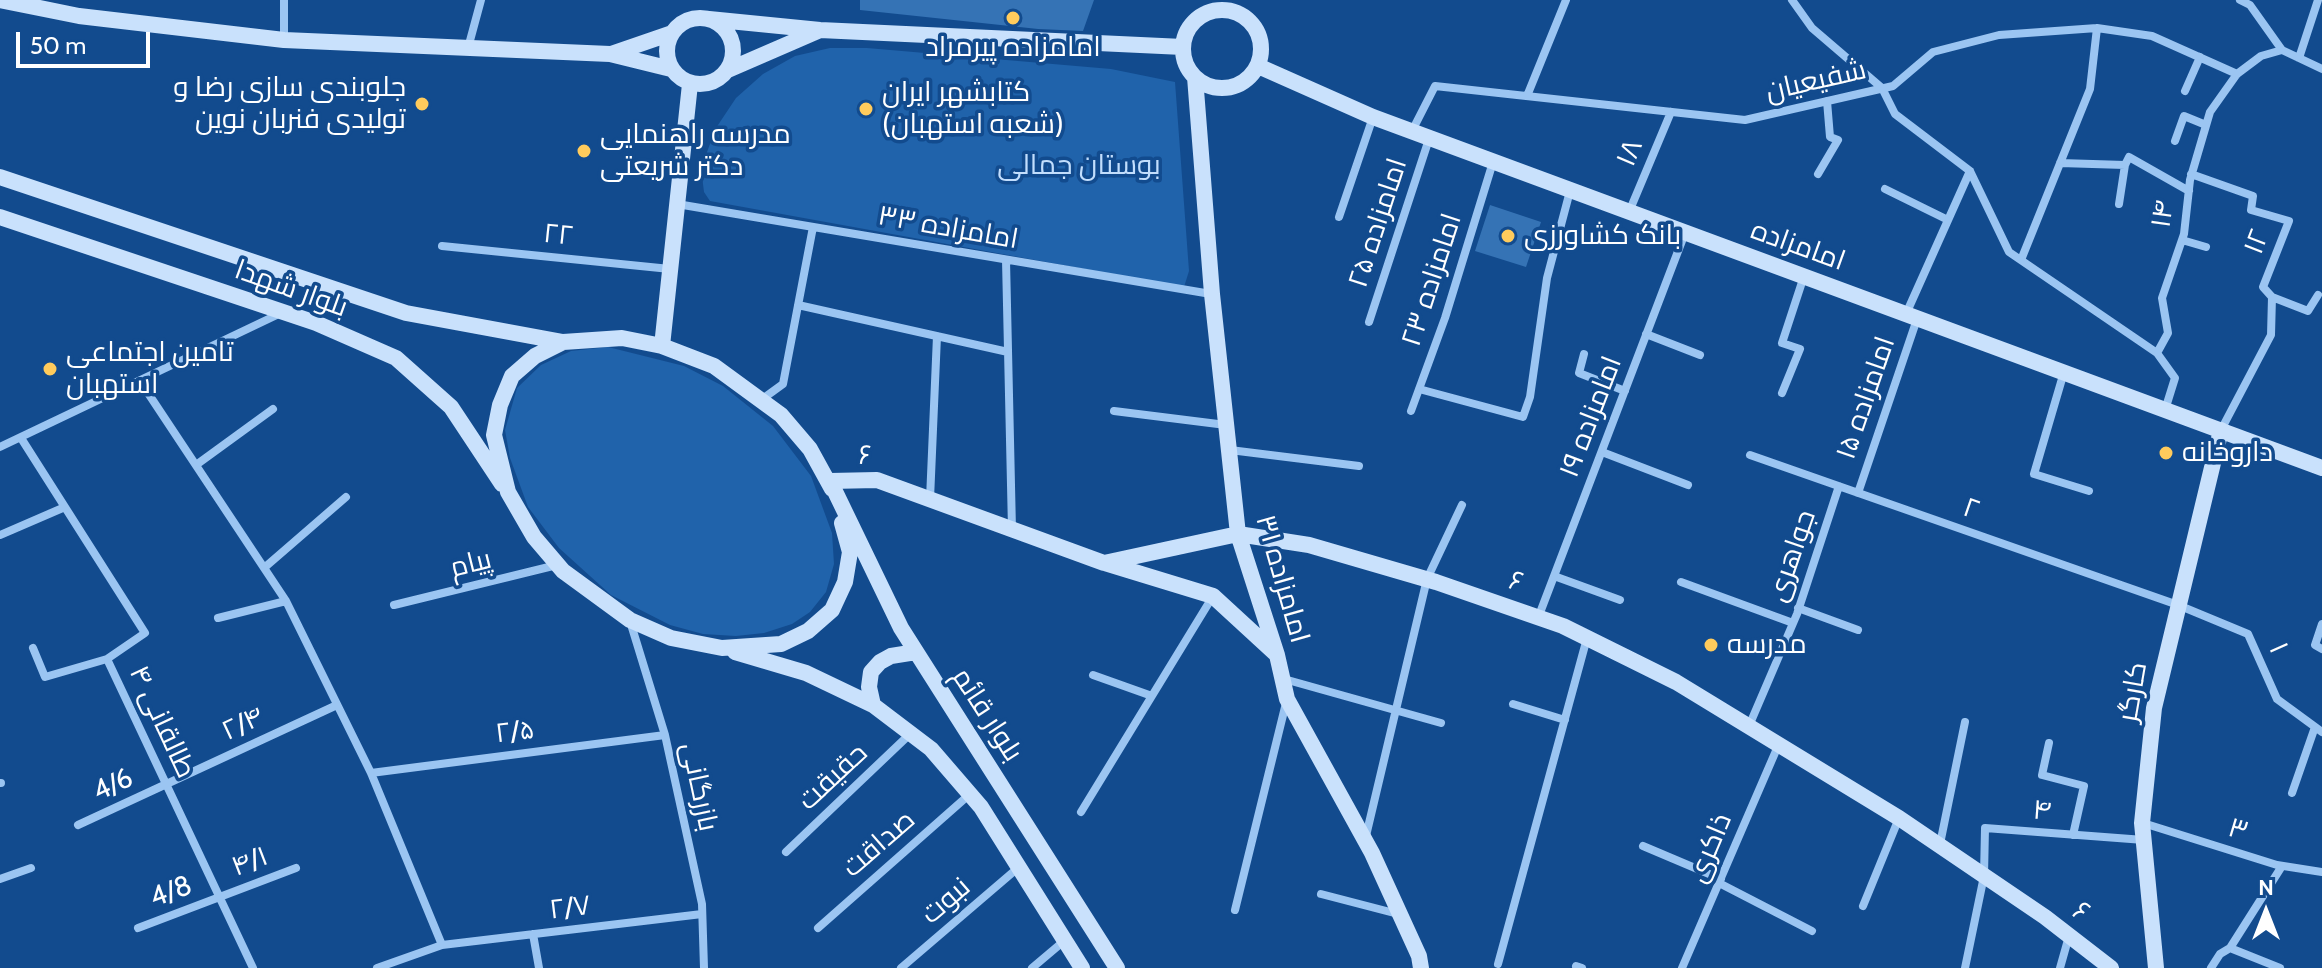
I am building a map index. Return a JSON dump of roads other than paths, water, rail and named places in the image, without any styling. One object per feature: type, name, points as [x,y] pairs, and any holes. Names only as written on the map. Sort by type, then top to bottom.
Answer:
[{"type":"main road","points":[[0,0],[79,16],[284,40],[610,54],[671,69]]},
{"type":"main road","points":[[1240,6],[1262,44],[1258,66],[1241,84],[1229,88],[1205,84],[1185,64],[1183,47],[1186,33],[1201,16],[1240,6]]},
{"type":"main road","points":[[610,54],[672,33],[688,20],[709,19],[820,30],[1183,47]]},
{"type":"main road","points":[[709,19],[727,31],[732,40],[734,50],[728,70]]},
{"type":"main road","points":[[672,33],[666,53],[671,69],[690,84],[711,83],[728,70],[820,30]]},
{"type":"main road","name":"امامزاده","points":[[1258,66],[1373,117],[2322,468]]},
{"type":"main road","name":"امامزاده ۳۱","points":[[1195,77],[1212,294],[1238,534],[1277,655],[1287,699],[1365,840],[1419,956],[1421,968]]},
{"type":"main road","points":[[662,346],[690,84]]},
{"type":"main road","name":"بلوار شهدا","points":[[1,175],[406,313],[563,342]]},
{"type":"main road","name":"بلوار شهدا","points":[[0,217],[316,323],[396,358],[451,407],[508,492]]},
{"type":"main road","points":[[622,338],[662,346],[714,366],[781,415],[810,449],[830,481],[850,552],[845,582],[832,610],[808,631],[781,644],[722,648],[671,638],[630,620],[558,565],[534,537],[508,492],[494,435],[500,405],[512,376],[535,356],[563,342],[622,338]]},
{"type":"main road","name":"کارگر","points":[[2156,968],[2142,823],[2154,708],[2221,430]]},
{"type":"main road","name":"۶","points":[[830,481],[877,480],[1104,563],[1238,534],[1309,545],[1427,579],[1538,618],[1587,638],[1676,682],[1899,818],[2069,935],[2111,968]]},
{"type":"main road","name":"بلوار قائم","points":[[830,481],[901,628],[1117,968]]},
{"type":"main road","points":[[1104,563],[1213,596],[1277,655]]},
{"type":"main road","name":"بلوار قائم","points":[[722,648],[806,673],[873,705],[931,749],[970,794],[1082,968]]},
{"type":"main road","points":[[873,705],[869,687],[871,672],[891,656],[916,652]]},
{"type":"street","points":[[284,0],[284,40]]},
{"type":"street","points":[[468,49],[481,0]]},
{"type":"street","points":[[1527,96],[1566,0]]},
{"type":"street","points":[[1792,0],[1812,28],[1882,88],[1895,114],[1970,171],[2009,252],[2157,353],[2175,378],[2165,410]]},
{"type":"street","points":[[2240,0],[2250,5],[2282,50],[2322,69]]},
{"type":"street","points":[[2299,58],[2318,0]]},
{"type":"street","points":[[2021,260],[2090,89],[2097,28]]},
{"type":"street","name":"شفیعیان","points":[[1412,131],[1435,86],[1745,120],[1893,86],[1933,52],[1999,35],[2097,28],[2152,36],[2237,74]]},
{"type":"street","name":"۱۴","points":[[2157,353],[2168,333],[2162,298],[2182,240],[2191,174],[2210,112],[2237,74],[2261,56],[2282,50]]},
{"type":"street","points":[[2185,91],[2200,57]]},
{"type":"street","points":[[1818,174],[1838,140],[1830,137],[1827,101]]},
{"type":"street","name":"۱۸","points":[[1629,212],[1671,112]]},
{"type":"street","points":[[2175,141],[2184,116],[2206,125]]},
{"type":"street","points":[[1339,217],[1373,117]]},
{"type":"street","name":"امامزاده ۲۵","points":[[1369,322],[1429,138]]},
{"type":"street","points":[[2119,204],[2129,157],[2189,191]]},
{"type":"street","name":"امامزاده ۲۳","points":[[1411,411],[1445,318],[1494,161]]},
{"type":"street","points":[[2060,163],[2125,165]]},
{"type":"street","name":"امامزاده ۱۵","points":[[1858,493],[1912,316],[1970,171]]},
{"type":"street","name":"۱۲","points":[[2191,174],[2253,196],[2251,210],[2289,221],[2263,287],[2272,297],[2308,311],[2318,295]]},
{"type":"street","points":[[1885,189],[1948,220]]},
{"type":"street","points":[[1419,389],[1523,417],[1530,397],[1547,278],[1571,190]]},
{"type":"street","name":"امامزاده ۳۳","points":[[677,204],[1212,294]]},
{"type":"street","points":[[761,400],[783,384],[813,227]]},
{"type":"street","name":"امامزاده ۱۹","points":[[1538,618],[1685,232]]},
{"type":"street","points":[[2182,240],[2206,247]]},
{"type":"street","name":"۲۲","points":[[442,246],[670,269]]},
{"type":"street","points":[[1006,260],[1012,530]]},
{"type":"street","points":[[1782,393],[1800,349],[1782,343],[1804,276]]},
{"type":"street","name":"۱۲","points":[[2221,430],[2271,335],[2272,297]]},
{"type":"street","points":[[798,305],[1008,352]]},
{"type":"street","points":[[0,447],[284,312]]},
{"type":"street","points":[[1646,334],[1700,355]]},
{"type":"street","points":[[930,500],[937,336]]},
{"type":"street","points":[[1584,354],[1579,373],[1625,391]]},
{"type":"street","points":[[2064,372],[2034,474],[2089,491]]},
{"type":"street","points":[[140,381],[286,601],[371,773],[442,945]]},
{"type":"street","points":[[196,465],[273,409]]},
{"type":"street","points":[[1114,411],[1226,425]]},
{"type":"street","name":"طالقانی ۴","points":[[21,438],[145,633],[107,659],[253,968]]},
{"type":"street","points":[[1229,450],[1359,466]]},
{"type":"street","points":[[1602,452],[1688,485]]},
{"type":"street","name":"۲","points":[[1750,455],[2178,605]]},
{"type":"street","name":"جواهری","points":[[1748,727],[1793,623],[1839,486]]},
{"type":"street","points":[[264,568],[346,497]]},
{"type":"street","points":[[1365,840],[1427,579],[1462,505]]},
{"type":"street","points":[[0,535],[65,507]]},
{"type":"street","name":"پیام","points":[[394,605],[558,565]]},
{"type":"street","points":[[1554,576],[1620,600]]},
{"type":"street","points":[[1681,582],[1793,623]]},
{"type":"street","points":[[1081,812],[1213,596]]},
{"type":"street","points":[[218,618],[286,601]]},
{"type":"street","name":"۱","points":[[2178,605],[2248,634],[2277,699],[2318,730]]},
{"type":"street","points":[[1798,608],[1858,630]]},
{"type":"street","name":"بازرگانی","points":[[630,620],[665,735],[702,914],[704,968]]},
{"type":"street","points":[[2322,624],[2315,645],[2322,649]]},
{"type":"street","points":[[1498,964],[1587,638]]},
{"type":"street","points":[[33,648],[45,677],[107,659]]},
{"type":"street","points":[[1093,675],[1152,696]]},
{"type":"street","points":[[1282,679],[1441,723]]},
{"type":"street","points":[[1235,910],[1287,699]]},
{"type":"street","points":[[1513,704],[1565,720]]},
{"type":"street","name":"۲/۴","points":[[166,784],[337,705]]},
{"type":"street","points":[[1940,845],[1965,722]]},
{"type":"street","points":[[2292,793],[2318,730]]},
{"type":"street","name":"حقیقت","points":[[786,852],[911,733]]},
{"type":"street","name":"۲/۵","points":[[371,773],[665,735]]},
{"type":"street","points":[[2049,743],[2042,775],[2084,786],[2073,835]]},
{"type":"street","name":"ذاکری","points":[[1682,968],[1778,746]]},
{"type":"street","name":"4/6","points":[[78,825],[166,784]]},
{"type":"street","name":"صداقت","points":[[818,928],[970,794]]},
{"type":"street","points":[[1863,906],[1899,818]]},
{"type":"street","name":"۳","points":[[2142,823],[2282,866],[2322,872]]},
{"type":"street","name":"۴","points":[[1984,876],[1985,828],[2144,840]]},
{"type":"street","points":[[1643,846],[1720,881],[1812,931]]},
{"type":"street","points":[[2211,968],[2220,954],[2230,948],[2282,866]]},
{"type":"street","name":"نبوت","points":[[901,968],[1019,867]]},
{"type":"street","points":[[0,879],[31,868]]},
{"type":"street","name":"۴/۱","points":[[220,897],[296,868]]},
{"type":"street","points":[[1965,968],[1984,876]]},
{"type":"street","points":[[1321,894],[1400,915]]},
{"type":"street","name":"4/8","points":[[138,928],[220,897]]},
{"type":"street","name":"۲/۷","points":[[377,968],[442,945],[702,914]]},
{"type":"street","points":[[533,934],[539,968]]},
{"type":"street","points":[[2060,968],[2069,935]]},
{"type":"street","points":[[1032,968],[1065,940]]},
{"type":"street","points":[[2230,948],[2280,968]]},
{"type":"place","name":"امامزاده پیرمراد","points":[[1013,18]]},
{"type":"place","name":"جلوبندی سازی رضا و تولیدی فنربان نوین","points":[[422,104]]},
{"type":"place","name":"کتابشهر ایران (شعبه استهبان)","points":[[866,109]]},
{"type":"place","name":"مدرسه راهنمایی دکتر شریعتی","points":[[584,151]]},
{"type":"place","name":"بانک کشاورزی","points":[[1508,236]]},
{"type":"place","name":"تامین اجتماعی استهبان","points":[[50,369]]},
{"type":"place","name":"داروخانه","points":[[2166,453]]},
{"type":"place","name":"مدرسه","points":[[1711,645]]},
{"type":"park label","name":"بوستان جمالی","points":[[1079,166]]}]
